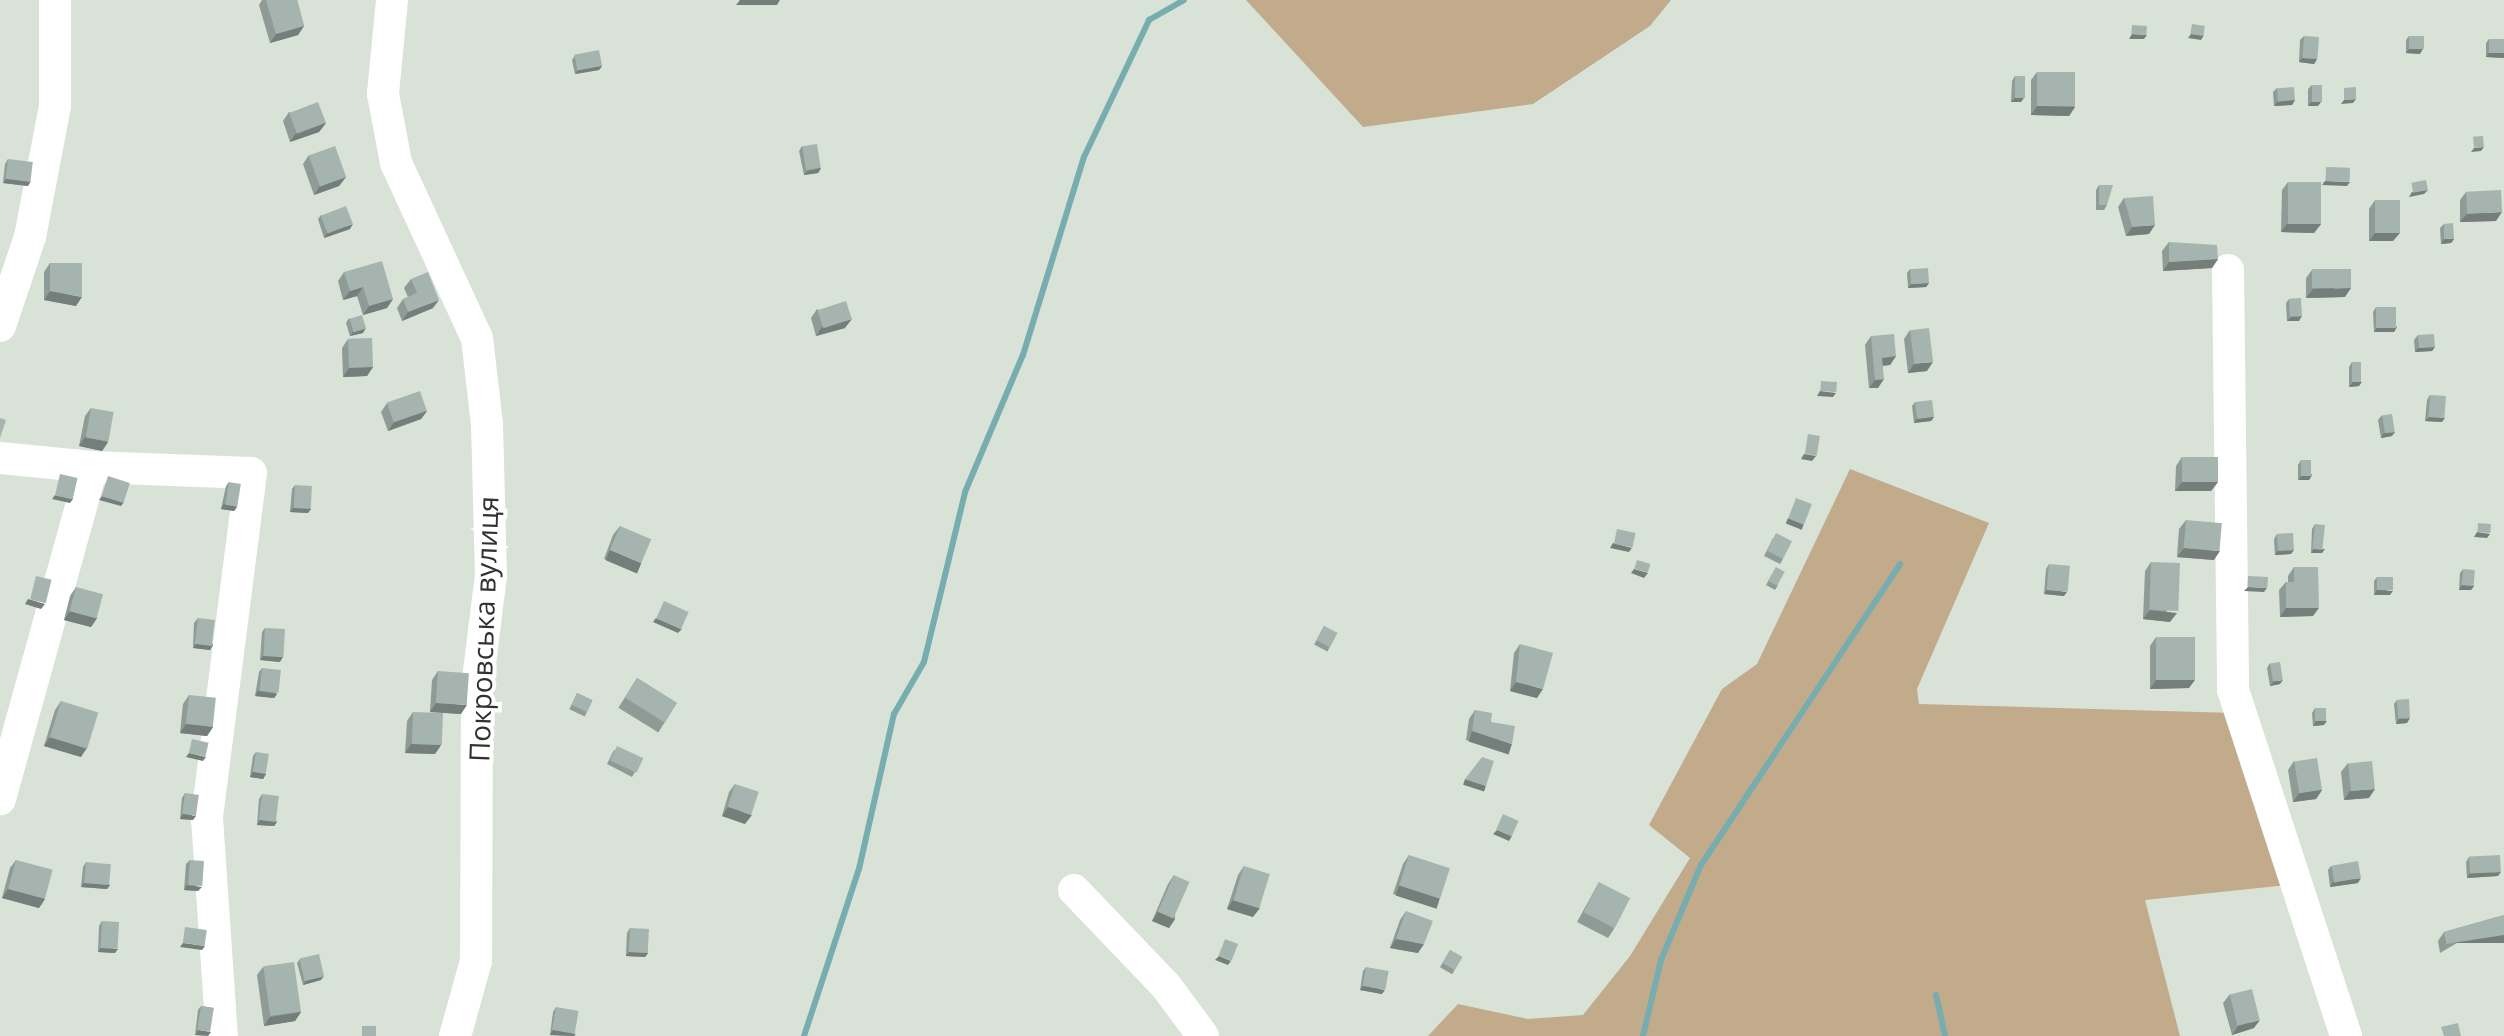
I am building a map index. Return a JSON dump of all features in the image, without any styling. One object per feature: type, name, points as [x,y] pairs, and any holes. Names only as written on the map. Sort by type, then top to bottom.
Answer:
[{"type":"street","points":[[0,326],[30,238],[55,106],[55,0]]},
{"type":"street","name":"Покровська вулиця","points":[[392,0],[384,94],[396,163],[478,338],[488,424],[491,575],[477,686],[476,961],[455,1036]]},
{"type":"street","points":[[2228,270],[2233,690],[2346,1036]]},
{"type":"street","points":[[0,458],[92,467],[250,472],[207,818],[222,1036]]},
{"type":"street","points":[[0,799],[92,467]]},
{"type":"street","points":[[1074,890],[1166,986],[1203,1036]]},
{"type":"shaded area","points":[[1246,0],[1671,0],[1650,26],[1533,104],[1363,127]]},
{"type":"shaded area","points":[[1850,469],[1989,523],[1917,689],[1919,704],[2234,713],[2287,885],[2145,900],[2180,1036],[1428,1036],[1458,1004],[1528,1019],[1583,1015],[1630,956],[1690,858],[1649,825],[1722,689],[1757,664]]},
{"type":"building","points":[[266,0],[297,0],[304,26],[276,34]]},
{"type":"building","points":[[2192,24],[2205,26],[2203,36],[2190,34]]},
{"type":"building","points":[[2132,25],[2147,26],[2146,35],[2131,34]]},
{"type":"building","points":[[2304,36],[2319,37],[2317,59],[2302,58]]},
{"type":"building","points":[[2409,36],[2424,36],[2424,49],[2409,49]]},
{"type":"building","points":[[2489,39],[2504,39],[2504,53],[2489,53]]},
{"type":"building","points":[[599,50],[602,66],[578,70],[574,55]]},
{"type":"building","points":[[2037,72],[2075,72],[2075,106],[2037,106]]},
{"type":"building","points":[[2015,76],[2025,76],[2025,98],[2015,98]]},
{"type":"building","points":[[2312,85],[2322,85],[2322,102],[2312,102]]},
{"type":"building","points":[[2294,87],[2295,100],[2278,101],[2277,88]]},
{"type":"building","points":[[2356,87],[2356,99],[2344,100],[2344,88]]},
{"type":"building","points":[[318,102],[326,123],[297,134],[289,113]]},
{"type":"building","points":[[2483,136],[2484,147],[2474,148],[2473,137]]},
{"type":"building","points":[[817,144],[821,168],[806,170],[802,146]]},
{"type":"building","points":[[335,146],[346,177],[320,187],[309,156]]},
{"type":"building","points":[[8,159],[33,162],[30,182],[6,179]]},
{"type":"building","points":[[2326,167],[2350,168],[2349,182],[2326,181]]},
{"type":"building","points":[[2426,180],[2428,190],[2413,193],[2411,183]]},
{"type":"building","points":[[2288,182],[2321,182],[2321,224],[2288,224]]},
{"type":"building","points":[[2099,185],[2113,185],[2107,205],[2099,205]]},
{"type":"building","points":[[2501,190],[2502,212],[2467,214],[2466,192]]},
{"type":"building","points":[[2153,196],[2155,225],[2132,227],[2124,198]]},
{"type":"building","points":[[2375,200],[2400,200],[2400,233],[2375,233]]},
{"type":"building","points":[[346,206],[353,224],[328,233],[321,216]]},
{"type":"building","points":[[2453,223],[2454,239],[2444,239],[2444,224]]},
{"type":"building","points":[[2169,242],[2217,245],[2218,259],[2169,262]]},
{"type":"building","points":[[382,261],[393,299],[369,306],[363,287],[350,291],[344,272]]},
{"type":"building","points":[[50,263],[82,263],[82,297],[50,291]]},
{"type":"building","points":[[1928,268],[1929,283],[1911,284],[1910,269]]},
{"type":"building","points":[[2312,269],[2351,269],[2351,288],[2312,288]]},
{"type":"building","points":[[428,272],[439,300],[408,312],[403,299],[417,293],[411,279]]},
{"type":"building","points":[[2301,298],[2302,316],[2290,317],[2289,299]]},
{"type":"building","points":[[846,301],[852,319],[823,328],[817,310]]},
{"type":"building","points":[[2376,307],[2396,307],[2396,328],[2376,328]]},
{"type":"building","points":[[362,315],[366,328],[354,332],[350,319]]},
{"type":"building","points":[[1929,328],[1933,362],[1914,364],[1910,330]]},
{"type":"building","points":[[1894,334],[1896,356],[1882,358],[1884,379],[1875,380],[1871,336]]},
{"type":"building","points":[[2434,334],[2435,347],[2419,348],[2418,335]]},
{"type":"building","points":[[372,338],[373,367],[349,368],[348,339]]},
{"type":"building","points":[[2352,362],[2361,362],[2361,382],[2352,382]]},
{"type":"building","points":[[1821,381],[1837,382],[1836,392],[1820,391]]},
{"type":"building","points":[[420,391],[427,411],[394,422],[387,402]]},
{"type":"building","points":[[2430,395],[2446,396],[2444,418],[2428,417]]},
{"type":"building","points":[[1932,400],[1934,417],[1917,419],[1915,402]]},
{"type":"building","points":[[91,408],[114,412],[108,442],[86,438]]},
{"type":"building","points":[[2392,414],[2395,432],[2385,433],[2382,416]]},
{"type":"building","points":[[1808,434],[1820,436],[1817,456],[1805,454]]},
{"type":"building","points":[[2182,457],[2218,457],[2218,482],[2182,482]]},
{"type":"building","points":[[2301,460],[2311,460],[2311,476],[2301,476]]},
{"type":"building","points":[[60,474],[78,478],[73,499],[55,495]]},
{"type":"building","points":[[108,476],[130,483],[123,503],[102,496]]},
{"type":"building","points":[[229,482],[241,484],[237,507],[225,505]]},
{"type":"building","points":[[295,485],[312,486],[311,509],[294,508]]},
{"type":"building","points":[[1796,498],[1812,504],[1804,525],[1788,519]]},
{"type":"building","points":[[2186,520],[2222,523],[2219,551],[2184,548]]},
{"type":"building","points":[[2478,523],[2491,524],[2490,533],[2477,532]]},
{"type":"building","points":[[2315,524],[2325,525],[2322,550],[2312,549]]},
{"type":"building","points":[[620,526],[651,539],[641,563],[610,550]]},
{"type":"building","points":[[1617,529],[1636,533],[1632,548],[1614,544]]},
{"type":"building","points":[[1776,533],[1792,541],[1783,559],[1767,551]]},
{"type":"building","points":[[2293,533],[2294,550],[2278,551],[2277,534]]},
{"type":"building","points":[[1637,560],[1650,564],[1648,573],[1634,569]]},
{"type":"building","points":[[2151,562],[2180,563],[2178,611],[2149,610]]},
{"type":"building","points":[[2049,564],[2070,566],[2068,592],[2047,590]]},
{"type":"building","points":[[1776,567],[1785,572],[1777,586],[1768,581]]},
{"type":"building","points":[[2294,567],[2318,567],[2319,608],[2286,608],[2286,582],[2294,582]]},
{"type":"building","points":[[2463,569],[2475,570],[2474,586],[2462,585]]},
{"type":"building","points":[[36,576],[52,580],[46,603],[30,599]]},
{"type":"building","points":[[2248,576],[2268,577],[2267,588],[2247,587]]},
{"type":"building","points":[[2377,577],[2393,577],[2393,590],[2377,590]]},
{"type":"building","points":[[76,587],[103,594],[97,618],[70,611]]},
{"type":"building","points":[[664,601],[689,612],[681,629],[656,618]]},
{"type":"building","points":[[198,618],[215,620],[212,646],[195,644]]},
{"type":"building","points":[[1324,626],[1337,633],[1330,647],[1316,640]]},
{"type":"building","points":[[265,628],[285,629],[284,657],[264,656]]},
{"type":"building","points":[[2156,637],[2195,637],[2195,680],[2156,680]]},
{"type":"building","points":[[1520,644],[1553,653],[1543,689],[1516,682]]},
{"type":"building","points":[[2280,662],[2283,680],[2273,681],[2270,664]]},
{"type":"building","points":[[262,668],[281,670],[278,693],[260,691]]},
{"type":"building","points":[[438,671],[469,673],[467,705],[436,703]]},
{"type":"building","points":[[637,678],[677,703],[665,722],[625,698]]},
{"type":"building","points":[[577,693],[592,700],[587,712],[572,705]]},
{"type":"building","points":[[189,695],[216,698],[213,727],[186,724]]},
{"type":"building","points":[[2409,699],[2410,718],[2398,719],[2397,700]]},
{"type":"building","points":[[61,701],[98,712],[87,749],[50,737]]},
{"type":"building","points":[[2315,708],[2326,708],[2326,721],[2315,721]]},
{"type":"building","points":[[1475,710],[1492,713],[1491,722],[1515,726],[1512,744],[1472,731]]},
{"type":"building","points":[[413,712],[443,713],[442,745],[412,744]]},
{"type":"building","points":[[192,739],[209,743],[205,756],[189,753]]},
{"type":"building","points":[[617,746],[643,758],[637,773],[610,761]]},
{"type":"building","points":[[256,752],[269,754],[266,774],[253,772]]},
{"type":"building","points":[[1482,757],[1494,761],[1486,786],[1465,779]]},
{"type":"building","points":[[2317,758],[2322,790],[2299,793],[2294,762]]},
{"type":"building","points":[[2372,761],[2375,789],[2351,791],[2348,764]]},
{"type":"building","points":[[735,784],[759,792],[751,815],[728,807]]},
{"type":"building","points":[[185,793],[199,795],[196,816],[182,814]]},
{"type":"building","points":[[262,794],[279,796],[276,822],[259,820]]},
{"type":"building","points":[[1503,814],[1519,821],[1512,836],[1496,830]]},
{"type":"building","points":[[1409,855],[1450,868],[1440,899],[1399,885]]},
{"type":"building","points":[[2500,855],[2501,872],[2470,874],[2469,857]]},
{"type":"building","points":[[16,860],[53,870],[45,899],[8,889]]},
{"type":"building","points":[[190,860],[204,861],[202,886],[188,885]]},
{"type":"building","points":[[2358,861],[2361,878],[2334,882],[2331,866]]},
{"type":"building","points":[[86,862],[111,864],[109,885],[84,883]]},
{"type":"building","points":[[1244,866],[1270,874],[1259,908],[1233,900]]},
{"type":"building","points":[[1174,875],[1190,882],[1173,918],[1158,912]]},
{"type":"building","points":[[1599,882],[1630,898],[1615,928],[1584,912]]},
{"type":"building","points":[[1406,911],[1433,921],[1424,944],[1396,939]]},
{"type":"building","points":[[2504,915],[2504,935],[2446,944],[2444,932]]},
{"type":"building","points":[[102,921],[119,922],[118,949],[101,948]]},
{"type":"building","points":[[185,927],[207,930],[205,946],[183,943]]},
{"type":"building","points":[[630,928],[649,929],[648,953],[629,952]]},
{"type":"building","points":[[1225,939],[1238,944],[1232,961],[1219,956]]},
{"type":"building","points":[[1450,950],[1462,957],[1455,970],[1442,963]]},
{"type":"building","points":[[319,954],[324,976],[305,981],[300,958]]},
{"type":"building","points":[[294,962],[301,1012],[270,1016],[263,966]]},
{"type":"building","points":[[1366,967],[1389,971],[1385,990],[1363,986]]},
{"type":"building","points":[[2252,989],[2260,1020],[2237,1026],[2230,995]]},
{"type":"building","points":[[201,1006],[214,1008],[210,1032],[197,1030]]},
{"type":"building","points":[[556,1007],[579,1011],[575,1034],[552,1030]]},
{"type":"building","points":[[2458,1023],[2461,1036],[2444,1036],[2441,1027]]},
{"type":"building","points":[[362,1026],[376,1026],[376,1036],[362,1036]]},
{"type":"waterway","points":[[804,1036],[859,869],[894,714],[924,662],[965,492],[1023,355],[1084,157],[1149,20],[1184,0]]},
{"type":"waterway","points":[[1643,1036],[1661,960],[1701,865],[1900,564]]},
{"type":"waterway","points":[[1936,995],[1945,1036]]}]
